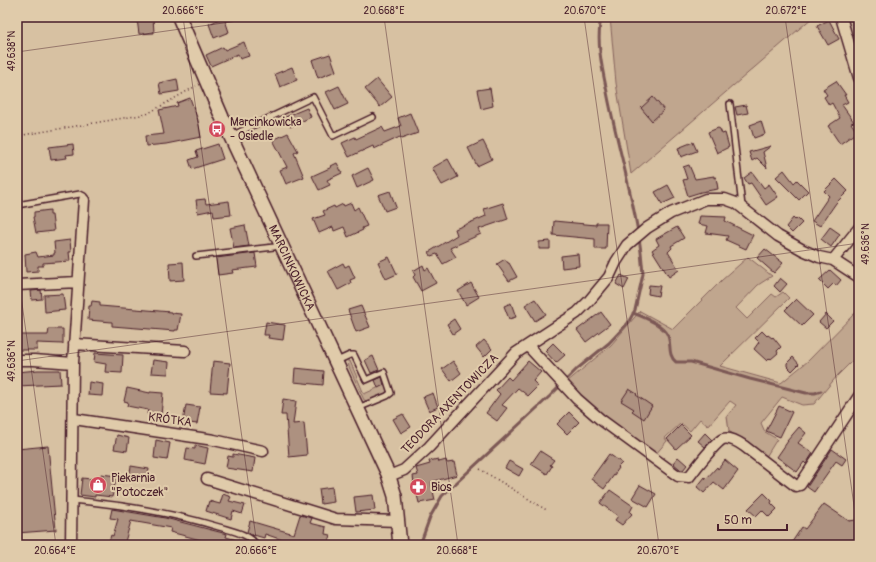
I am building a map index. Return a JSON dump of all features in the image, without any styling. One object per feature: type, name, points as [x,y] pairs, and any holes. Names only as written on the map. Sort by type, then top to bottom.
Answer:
[{"type":"street","name":"MARCINKOWICKA","points":[[179,17],[231,136],[389,476],[395,496],[400,545]]},
{"type":"street","points":[[841,17],[859,78]]},
{"type":"street","name":"TEODORA AXENTOWICZA","points":[[389,476],[404,470],[413,462],[516,353],[577,313],[589,302],[609,277],[616,262],[627,245],[644,230],[671,214],[706,199],[725,199],[736,203],[778,236],[803,250],[833,260],[859,277]]},
{"type":"street","points":[[71,545],[74,419],[73,363],[84,200]]},
{"type":"street","points":[[833,260],[859,228]]},
{"type":"street","points":[[17,285],[78,282]]},
{"type":"street","points":[[74,344],[185,351]]},
{"type":"street","points":[[528,346],[577,399],[600,419],[678,476],[689,477],[716,445],[722,439],[726,439],[737,441],[796,486],[800,485],[859,396]]},
{"type":"street","points":[[17,360],[73,363]]},
{"type":"street","name":"KRÓTKA","points":[[74,419],[214,440],[263,450]]},
{"type":"street","points":[[207,479],[336,519],[398,521]]},
{"type":"lane","points":[[231,136],[313,97],[333,136],[373,117]]},
{"type":"lane","points":[[730,104],[742,207]]},
{"type":"lane","points":[[17,205],[80,194],[84,196],[84,200]]},
{"type":"lane","points":[[196,256],[274,247],[281,244]]},
{"type":"lane","points":[[336,361],[350,355],[354,355],[366,380],[384,372],[391,393],[358,408]]},
{"type":"lane","points":[[72,500],[142,508],[172,514],[239,533],[253,540],[258,545]]},
{"type":"path","points":[[17,136],[147,114],[206,80]]},
{"type":"path","points":[[480,469],[548,511]]},
{"type":"shaded area","points":[[610,17],[813,17],[631,174],[616,83]]},
{"type":"shaded area","points":[[840,17],[859,17],[858,46]]},
{"type":"shaded area","points":[[748,257],[772,276],[758,285],[736,308],[747,319],[772,294],[776,297],[783,292],[789,298],[720,366],[781,383],[808,361],[859,309],[859,354],[837,376],[814,404],[802,405],[782,397],[761,423],[765,432],[777,439],[764,460],[729,431],[727,416],[736,405],[730,401],[708,426],[700,419],[690,431],[681,423],[665,438],[667,441],[655,455],[594,411],[567,382],[611,345],[640,311],[673,329],[722,280]]},
{"type":"shaded area","points":[[348,361],[350,361],[364,394],[386,384],[386,393],[367,401],[364,400],[349,367]]},
{"type":"building","points":[[153,17],[154,33],[139,34],[137,19]]},
{"type":"building","points":[[224,17],[229,32],[214,38],[209,24]]},
{"type":"building","points":[[829,20],[839,39],[828,45],[817,26]]},
{"type":"building","points":[[244,42],[249,56],[240,59],[238,54],[211,66],[206,55],[223,47],[225,50]]},
{"type":"building","points":[[330,54],[336,71],[318,78],[312,60]]},
{"type":"building","points":[[292,67],[297,80],[280,87],[275,74]]},
{"type":"building","points":[[177,79],[179,91],[161,94],[159,83]]},
{"type":"building","points":[[377,79],[392,97],[380,107],[365,89]]},
{"type":"building","points":[[836,81],[846,95],[844,95],[848,102],[842,105],[854,122],[851,123],[857,132],[840,144],[828,126],[840,118],[832,103],[829,105],[824,97],[827,95],[823,89]]},
{"type":"building","points":[[339,86],[348,104],[335,110],[326,92]]},
{"type":"building","points":[[490,88],[493,106],[481,109],[477,90]]},
{"type":"building","points":[[653,97],[664,110],[652,121],[641,108]]},
{"type":"building","points":[[190,98],[198,120],[201,137],[166,144],[146,146],[145,136],[164,134],[159,110],[178,106],[177,103]]},
{"type":"building","points":[[746,105],[748,113],[737,115],[735,107]]},
{"type":"building","points":[[307,108],[311,117],[290,127],[285,117]]},
{"type":"building","points":[[410,113],[418,133],[401,139],[400,137],[374,149],[373,146],[349,157],[342,143],[355,137],[356,139],[382,127],[385,132],[401,126],[398,118]]},
{"type":"building","points":[[761,121],[765,134],[754,138],[750,125]]},
{"type":"building","points":[[718,128],[722,134],[725,133],[729,147],[717,153],[708,132]]},
{"type":"building","points":[[288,133],[298,151],[294,153],[304,177],[286,184],[280,170],[287,167],[273,140]]},
{"type":"building","points":[[483,141],[492,159],[477,166],[468,148]]},
{"type":"building","points":[[693,142],[697,151],[681,157],[678,148]]},
{"type":"building","points":[[73,144],[74,154],[66,155],[67,158],[51,160],[49,147]]},
{"type":"building","points":[[218,144],[223,159],[192,169],[189,160],[198,157],[196,151]]},
{"type":"building","points":[[771,146],[763,152],[767,168],[757,158],[752,161],[749,152]]},
{"type":"building","points":[[448,159],[458,177],[442,185],[432,168]]},
{"type":"building","points":[[337,163],[342,173],[327,180],[330,185],[319,190],[312,176],[332,167],[331,166]]},
{"type":"building","points":[[689,165],[695,179],[716,177],[718,189],[688,196],[683,180],[687,179],[683,167]]},
{"type":"building","points":[[368,168],[374,180],[357,188],[352,176]]},
{"type":"building","points":[[784,170],[794,183],[797,180],[808,191],[799,200],[776,177]]},
{"type":"building","points":[[752,172],[764,188],[769,184],[778,197],[766,205],[751,183],[748,184],[744,178]]},
{"type":"building","points":[[836,179],[848,191],[836,203],[820,226],[812,221],[829,196],[824,191]]},
{"type":"building","points":[[668,185],[675,198],[662,204],[655,192]]},
{"type":"building","points":[[390,191],[396,207],[385,211],[378,195]]},
{"type":"building","points":[[205,199],[206,204],[229,201],[231,215],[214,217],[213,210],[198,213],[196,200]]},
{"type":"building","points":[[351,203],[354,210],[358,207],[367,226],[362,228],[363,230],[348,237],[344,227],[334,231],[333,227],[319,233],[313,219],[325,215],[323,211],[334,206],[335,208],[343,204],[344,206]]},
{"type":"building","points":[[503,203],[508,219],[479,229],[481,234],[450,248],[456,257],[443,264],[437,254],[431,256],[429,252],[457,235],[455,229],[486,216],[484,209]]},
{"type":"building","points":[[50,210],[54,231],[36,233],[33,217],[34,212]]},
{"type":"building","points":[[700,216],[726,217],[725,221],[753,235],[746,249],[726,240],[728,236],[706,233],[708,226],[698,224]]},
{"type":"building","points":[[793,218],[795,220],[797,218],[802,223],[792,233],[786,227]]},
{"type":"building","points":[[554,221],[596,225],[596,223],[607,223],[606,249],[595,249],[595,239],[553,235]]},
{"type":"building","points":[[245,225],[249,246],[234,248],[230,228]]},
{"type":"building","points":[[677,227],[684,238],[671,246],[672,248],[668,252],[679,270],[669,277],[652,250],[659,245],[656,239]]},
{"type":"building","points":[[830,227],[840,234],[831,247],[821,239]]},
{"type":"building","points":[[70,240],[70,261],[43,263],[43,266],[38,266],[38,271],[26,272],[25,254],[36,252],[38,257],[54,255],[54,242]]},
{"type":"building","points":[[550,241],[550,249],[539,249],[539,242]]},
{"type":"building","points":[[765,249],[783,263],[774,273],[757,258]]},
{"type":"building","points":[[255,253],[257,267],[232,270],[233,273],[218,275],[216,258]]},
{"type":"building","points":[[578,254],[579,266],[562,268],[561,256]]},
{"type":"building","points":[[389,257],[397,274],[386,279],[378,262]]},
{"type":"building","points":[[505,259],[517,277],[509,281],[497,264]]},
{"type":"building","points":[[183,262],[184,280],[170,281],[169,263]]},
{"type":"building","points":[[343,263],[345,267],[349,265],[355,278],[350,280],[351,283],[338,290],[328,271]]},
{"type":"building","points":[[423,265],[425,270],[428,268],[436,283],[421,291],[413,277],[415,275],[413,271]]},
{"type":"building","points":[[830,270],[841,280],[836,286],[834,283],[828,289],[819,280]]},
{"type":"building","points":[[621,275],[629,279],[624,289],[616,284]]},
{"type":"building","points":[[780,278],[787,284],[780,292],[774,286]]},
{"type":"building","points":[[471,283],[479,297],[466,305],[458,291]]},
{"type":"building","points":[[649,285],[660,286],[658,296],[648,294]]},
{"type":"building","points":[[41,290],[42,299],[32,300],[31,291]]},
{"type":"building","points":[[63,294],[65,310],[45,312],[44,295]]},
{"type":"building","points":[[535,299],[546,314],[535,321],[525,305]]},
{"type":"building","points":[[796,299],[813,315],[802,326],[785,310]]},
{"type":"building","points":[[92,301],[100,302],[100,306],[181,314],[178,330],[112,326],[112,322],[88,320],[89,306],[91,306]]},
{"type":"building","points":[[511,303],[516,317],[509,319],[504,306]]},
{"type":"building","points":[[361,306],[370,327],[356,332],[348,310]]},
{"type":"building","points":[[601,312],[610,324],[586,342],[577,330]]},
{"type":"building","points":[[826,314],[833,321],[826,328],[819,322]]},
{"type":"building","points":[[454,319],[460,329],[453,334],[447,324]]},
{"type":"building","points":[[266,322],[285,325],[283,340],[268,338],[269,335],[264,335]]},
{"type":"building","points":[[49,329],[63,329],[63,344],[37,343],[37,350],[17,350],[17,335],[48,335]]},
{"type":"building","points":[[762,331],[767,336],[773,337],[781,347],[777,351],[778,353],[767,361],[754,349],[759,342],[755,338]]},
{"type":"building","points":[[484,340],[492,349],[484,357],[476,347]]},
{"type":"building","points":[[553,343],[565,355],[556,363],[545,351]]},
{"type":"building","points":[[95,353],[123,355],[122,373],[105,372],[106,364],[94,362]]},
{"type":"building","points":[[373,356],[379,370],[371,373],[365,360]]},
{"type":"building","points":[[793,357],[799,364],[792,371],[787,366],[787,363]]},
{"type":"building","points":[[153,360],[169,362],[168,374],[151,373]]},
{"type":"building","points":[[213,361],[230,363],[227,393],[210,392]]},
{"type":"building","points":[[453,361],[461,373],[451,381],[442,369]]},
{"type":"building","points":[[528,361],[541,372],[533,381],[538,386],[528,396],[518,388],[502,405],[507,408],[497,421],[486,413],[500,394],[496,390],[508,377],[511,380]]},
{"type":"building","points":[[295,368],[324,371],[323,385],[294,382]]},
{"type":"building","points":[[60,370],[61,384],[17,386],[17,372]]},
{"type":"building","points":[[382,377],[384,385],[378,388],[375,380]]},
{"type":"building","points":[[89,382],[103,384],[102,396],[88,395]]},
{"type":"building","points":[[127,388],[150,393],[163,393],[161,416],[147,414],[148,410],[127,406],[128,402],[124,401]]},
{"type":"building","points":[[629,389],[652,406],[644,419],[632,411],[634,409],[621,401]]},
{"type":"building","points":[[433,393],[438,407],[429,411],[423,397]]},
{"type":"building","points":[[283,399],[296,401],[293,424],[304,423],[307,455],[289,457],[286,415],[281,415]]},
{"type":"building","points":[[186,405],[200,407],[197,424],[183,422]]},
{"type":"building","points":[[779,406],[792,412],[780,437],[766,431]]},
{"type":"building","points":[[569,412],[579,422],[567,434],[557,424]]},
{"type":"building","points":[[403,414],[411,427],[401,433],[393,419]]},
{"type":"building","points":[[681,425],[691,435],[676,449],[667,439]]},
{"type":"building","points":[[799,427],[806,433],[798,443],[813,453],[806,464],[804,462],[797,472],[777,457],[787,441]]},
{"type":"building","points":[[705,433],[712,440],[705,447],[698,441]]},
{"type":"building","points":[[117,435],[129,438],[127,451],[114,449]]},
{"type":"building","points":[[156,440],[170,443],[167,460],[154,458]]},
{"type":"building","points":[[195,445],[208,448],[205,464],[185,460],[187,448],[195,449]]},
{"type":"building","points":[[48,446],[56,530],[17,533],[17,449]]},
{"type":"building","points":[[832,449],[846,459],[842,465],[836,461],[814,492],[807,487]]},
{"type":"building","points":[[540,451],[554,460],[550,465],[552,466],[547,474],[531,464]]},
{"type":"building","points":[[233,454],[255,458],[253,472],[226,468],[228,456],[233,457]]},
{"type":"building","points":[[609,454],[622,463],[604,489],[591,479]]},
{"type":"building","points":[[678,457],[687,465],[683,470],[673,463]]},
{"type":"building","points":[[438,459],[439,462],[446,460],[447,463],[454,462],[457,475],[431,482],[435,500],[419,503],[413,476],[418,475],[416,468],[430,464],[429,461]]},
{"type":"building","points":[[725,460],[738,471],[724,490],[714,482],[704,493],[697,487],[705,477],[706,479],[717,467],[718,469]]},
{"type":"building","points":[[509,461],[523,469],[519,476],[505,468]]},
{"type":"building","points":[[131,466],[149,469],[147,481],[129,478]]},
{"type":"building","name":"Piekarnia \"Potoczek\"","points":[[101,474],[117,476],[112,497],[80,495],[82,478],[100,480]]},
{"type":"building","points":[[640,485],[656,494],[648,507],[632,498]]},
{"type":"building","points":[[332,487],[334,502],[321,504],[319,489]]},
{"type":"building","points":[[610,490],[633,506],[630,512],[632,514],[622,525],[615,520],[618,516],[600,503]]},
{"type":"building","points":[[764,493],[777,509],[769,517],[762,510],[756,516],[748,509]]},
{"type":"building","points":[[223,494],[231,497],[229,501],[245,505],[242,514],[233,511],[231,519],[206,511],[209,501],[220,504]]},
{"type":"building","points":[[373,495],[375,510],[356,512],[354,497]]},
{"type":"building","points":[[824,504],[849,521],[856,520],[859,523],[859,545],[790,545],[802,527],[805,529]]},
{"type":"building","points":[[112,509],[165,518],[227,534],[226,537],[245,542],[245,540],[251,544],[220,545],[170,532],[171,528],[131,521],[124,545],[108,545],[111,535],[113,536],[118,519],[110,518]]},
{"type":"building","points":[[300,515],[312,518],[310,523],[326,527],[325,534],[331,535],[328,545],[312,545],[313,542],[299,538],[297,545],[265,534],[264,538],[253,536],[247,532],[250,521],[294,534]]},
{"type":"waterway","points":[[601,17],[599,45],[602,64],[638,232]]},
{"type":"waterway","points":[[420,545],[430,517],[442,496],[577,369],[609,343],[628,323],[635,310],[643,274],[639,238]]},
{"type":"waterway","points":[[633,313],[655,323],[666,332],[669,339],[671,355],[676,362],[691,362],[806,393],[821,391]]},
{"type":"place","name":"Marcinkowicka - Osiedle","points":[[217,129]]},
{"type":"place","name":"Piekarnia \"Potoczek\"","points":[[98,485]]},
{"type":"place","name":"Bios","points":[[418,487]]}]
